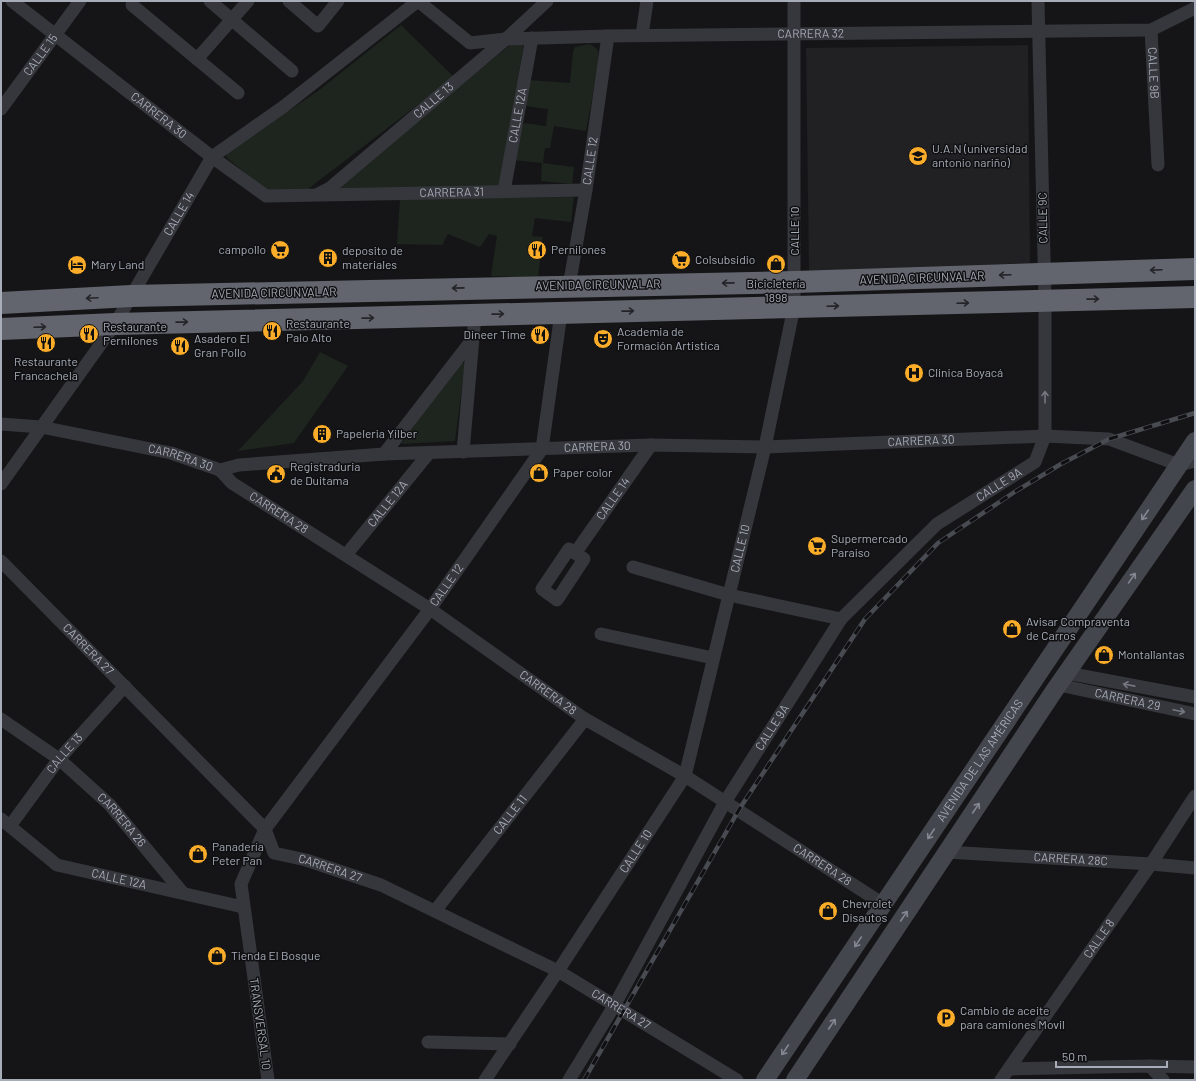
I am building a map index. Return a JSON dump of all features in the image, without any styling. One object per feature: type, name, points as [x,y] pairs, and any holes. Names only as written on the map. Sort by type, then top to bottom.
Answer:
[{"type":"highway","name":"AVENIDA CIRCUNVALAR","points":[[1,303],[131,296],[795,282],[1195,269]]},
{"type":"highway","points":[[1,329],[115,324],[1195,297]]},
{"type":"main road","name":"AVENIDA DE LAS AMÉRICAS","points":[[765,1080],[1034,679],[1187,463],[1195,441]]},
{"type":"main road","name":"AVENIDA DE LAS AMÉRICAS","points":[[795,1080],[1060,683],[1195,489]]},
{"type":"main road","points":[[1034,679],[1060,683]]},
{"type":"main road","points":[[946,812],[965,825]]},
{"type":"street","name":"CARRERA 30","points":[[12,1],[212,157],[266,196],[317,195]]},
{"type":"street","name":"CALLE 15","points":[[1,109],[80,1]]},
{"type":"street","points":[[210,1],[292,72]]},
{"type":"street","points":[[197,59],[248,1]]},
{"type":"street","points":[[289,1],[318,26],[338,1]]},
{"type":"street","name":"CARRERA 32","points":[[418,1],[470,43],[506,39],[608,36],[1039,30],[1151,30]]},
{"type":"street","name":"CALLE 14","points":[[1,484],[115,324],[212,157],[283,107],[418,1]]},
{"type":"street","name":"CALLE 13","points":[[317,195],[330,188],[506,39],[547,1]]},
{"type":"street","points":[[642,36],[647,1]]},
{"type":"street","name":"CALLE 10","points":[[485,1080],[685,776],[765,447],[794,308],[794,1]]},
{"type":"street","name":"CALLE 9C","points":[[1038,1],[1045,300],[1045,436]]},
{"type":"street","points":[[132,5],[238,93]]},
{"type":"street","name":"CALLE 9B","points":[[1158,165],[1151,30],[1195,8]]},
{"type":"street","name":"CALLE 12","points":[[569,286],[586,190],[608,36]]},
{"type":"street","name":"CALLE 12A","points":[[504,191],[532,38]]},
{"type":"street","name":"CARRERA 31","points":[[317,195],[586,190]]},
{"type":"street","name":"CALLE 12","points":[[265,829],[430,609],[542,449],[561,313]]},
{"type":"street","points":[[463,452],[475,315]]},
{"type":"street","points":[[384,454],[472,340]]},
{"type":"street","name":"CARRERA 30","points":[[1,424],[41,427],[171,452],[220,470],[239,465],[384,454],[651,445],[765,447],[1045,436],[1109,439],[1187,463]]},
{"type":"street","name":"CALLE 9A","points":[[570,1080],[614,1006],[725,802],[841,619],[937,524],[1035,462],[1045,436]]},
{"type":"street","name":"CALLE 14","points":[[576,552],[651,445]]},
{"type":"street","name":"CALLE 12A","points":[[346,555],[429,453]]},
{"type":"street","name":"CARRERA 28","points":[[220,470],[232,483],[430,609],[586,719],[685,776],[883,904]]},
{"type":"street","name":"CARRERA 27","points":[[1,561],[265,829],[274,853],[306,860],[381,885],[558,971],[737,1080]]},
{"type":"street","points":[[633,567],[729,595],[841,619]]},
{"type":"street","points":[[601,634],[713,658]]},
{"type":"street","name":"CARRERA 29","points":[[1060,683],[1195,697]]},
{"type":"street","name":"CARRERA 29","points":[[1060,683],[1195,714]]},
{"type":"street","name":"CALLE 13","points":[[5,822],[125,686]]},
{"type":"street","name":"CARRERA 26","points":[[1,719],[59,759],[110,805],[182,892]]},
{"type":"street","name":"CALLE 11","points":[[435,911],[586,719]]},
{"type":"street","name":"CALLE 8","points":[[1001,1080],[1151,864],[1195,796]]},
{"type":"street","name":"CALLE 12A","points":[[5,822],[57,865],[182,892]]},
{"type":"street","name":"TRANSVERSAL 10","points":[[265,829],[241,884],[268,1080]]},
{"type":"street","name":"CARRERA 28C","points":[[947,852],[1195,868]]},
{"type":"street","points":[[182,892],[243,907]]},
{"type":"street","points":[[428,1042],[510,1044]]},
{"type":"street","points":[[1150,1066],[1163,1080]]},
{"type":"street","points":[[1009,1069],[1150,1066],[1195,1067]]},
{"type":"shaded area","points":[[401,25],[454,77],[308,189],[267,191],[226,157],[228,151],[318,91]]},
{"type":"shaded area","points":[[514,42],[524,44],[499,188],[329,193]]},
{"type":"shaded area","points":[[590,44],[598,50],[599,61],[586,131],[554,126],[550,148],[545,148],[543,163],[574,167],[572,184],[541,181],[542,163],[513,160],[519,132],[524,123],[546,126],[548,109],[525,106],[529,80],[570,83],[573,52],[575,47]]},
{"type":"shaded area","name":"U.A.N (universidad antonio nariño)","points":[[1028,45],[1030,263],[809,271],[806,48]]},
{"type":"shaded area","points":[[574,197],[571,222],[535,218],[532,236],[543,237],[538,278],[491,276],[497,236],[489,234],[480,247],[448,234],[442,245],[397,244],[400,198]]},
{"type":"shaded area","points":[[320,352],[348,366],[294,443],[238,451],[303,381]]},
{"type":"shaded area","points":[[458,363],[465,363],[455,441],[401,444]]},
{"type":"railway","points":[[584,1080],[740,808],[865,619],[938,543],[1016,491],[1061,464],[1109,439],[1195,413]]},
{"type":"place","name":"U.A.N (universidad antonio nariño)","points":[[918,156]]},
{"type":"place","name":"campollo","points":[[280,250]]},
{"type":"place","name":"Pernilones","points":[[537,250]]},
{"type":"place","name":"deposito de materiales","points":[[328,258]]},
{"type":"place","name":"Colsubsidio","points":[[681,260]]},
{"type":"place","name":"Bicicletería 1898","points":[[776,264]]},
{"type":"place","name":"Mary Land","points":[[77,265]]},
{"type":"place","name":"Restaurante Palo Alto","points":[[272,331]]},
{"type":"place","name":"Restaurante Pernilones","points":[[89,334]]},
{"type":"place","name":"Dineer Time","points":[[540,335]]},
{"type":"place","name":"Academia de Formación Artistica","points":[[603,339]]},
{"type":"place","name":"Restaurante Francachela","points":[[46,343]]},
{"type":"place","name":"Asadero El Gran Pollo","points":[[180,346]]},
{"type":"place","name":"Clinica Boyacá","points":[[914,373]]},
{"type":"place","name":"Papeleria Yilber","points":[[322,434]]},
{"type":"place","name":"Paper color","points":[[539,473]]},
{"type":"place","name":"Registraduria de Duitama","points":[[276,474]]},
{"type":"place","name":"Supermercado Paraiso","points":[[817,546]]},
{"type":"place","name":"Avisar Compraventa de Carros","points":[[1012,629]]},
{"type":"place","name":"Montallantas","points":[[1104,655]]},
{"type":"place","name":"Panadería Peter Pan","points":[[198,854]]},
{"type":"place","name":"Chevrolet Disautos","points":[[828,911]]},
{"type":"place","name":"Tienda El Bosque","points":[[217,956]]},
{"type":"place","name":"Cambio de aceite para camiones Movil","points":[[946,1018]]}]
